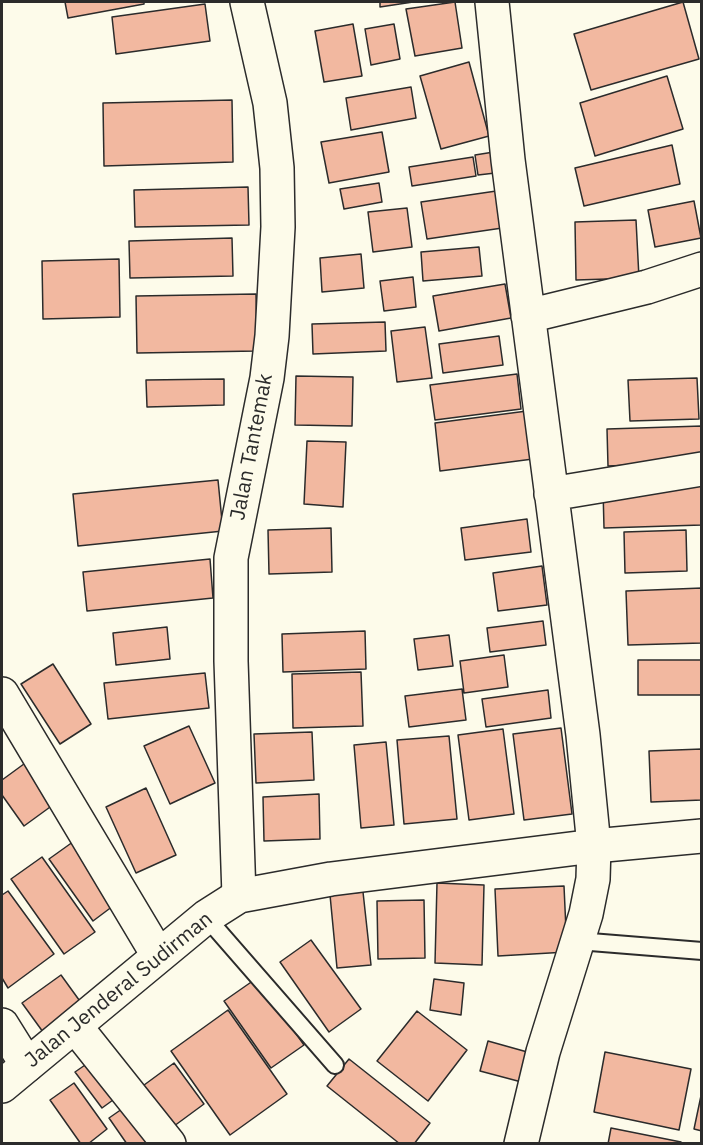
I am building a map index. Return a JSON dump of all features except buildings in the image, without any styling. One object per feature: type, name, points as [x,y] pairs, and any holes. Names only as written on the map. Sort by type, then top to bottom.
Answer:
[{"type":"street","name":"Jalan Tantemak","points":[[239,896],[231,661],[231,558],[267,378],[272,336],[278,227],[277,168],[270,103],[247,2]]},
{"type":"street","points":[[492,2],[508,160],[583,735],[594,846],[593,879],[578,941],[543,1052],[521,1143]]},
{"type":"street","points":[[528,316],[647,287],[702,269]]},
{"type":"street","points":[[551,494],[702,469]]},
{"type":"street","points":[[2,694],[158,955]]},
{"type":"street","points":[[239,896],[331,879],[594,846],[702,836]]},
{"type":"street","name":"Jalan Jenderal Sudirman","points":[[2,1086],[158,955],[206,917],[239,896]]},
{"type":"street","points":[[2,1025],[27,1065]]},
{"type":"street","points":[[75,1026],[169,1143]]},
{"type":"lane","points":[[206,917],[335,1065]]},
{"type":"lane","points":[[578,941],[702,951]]}]
